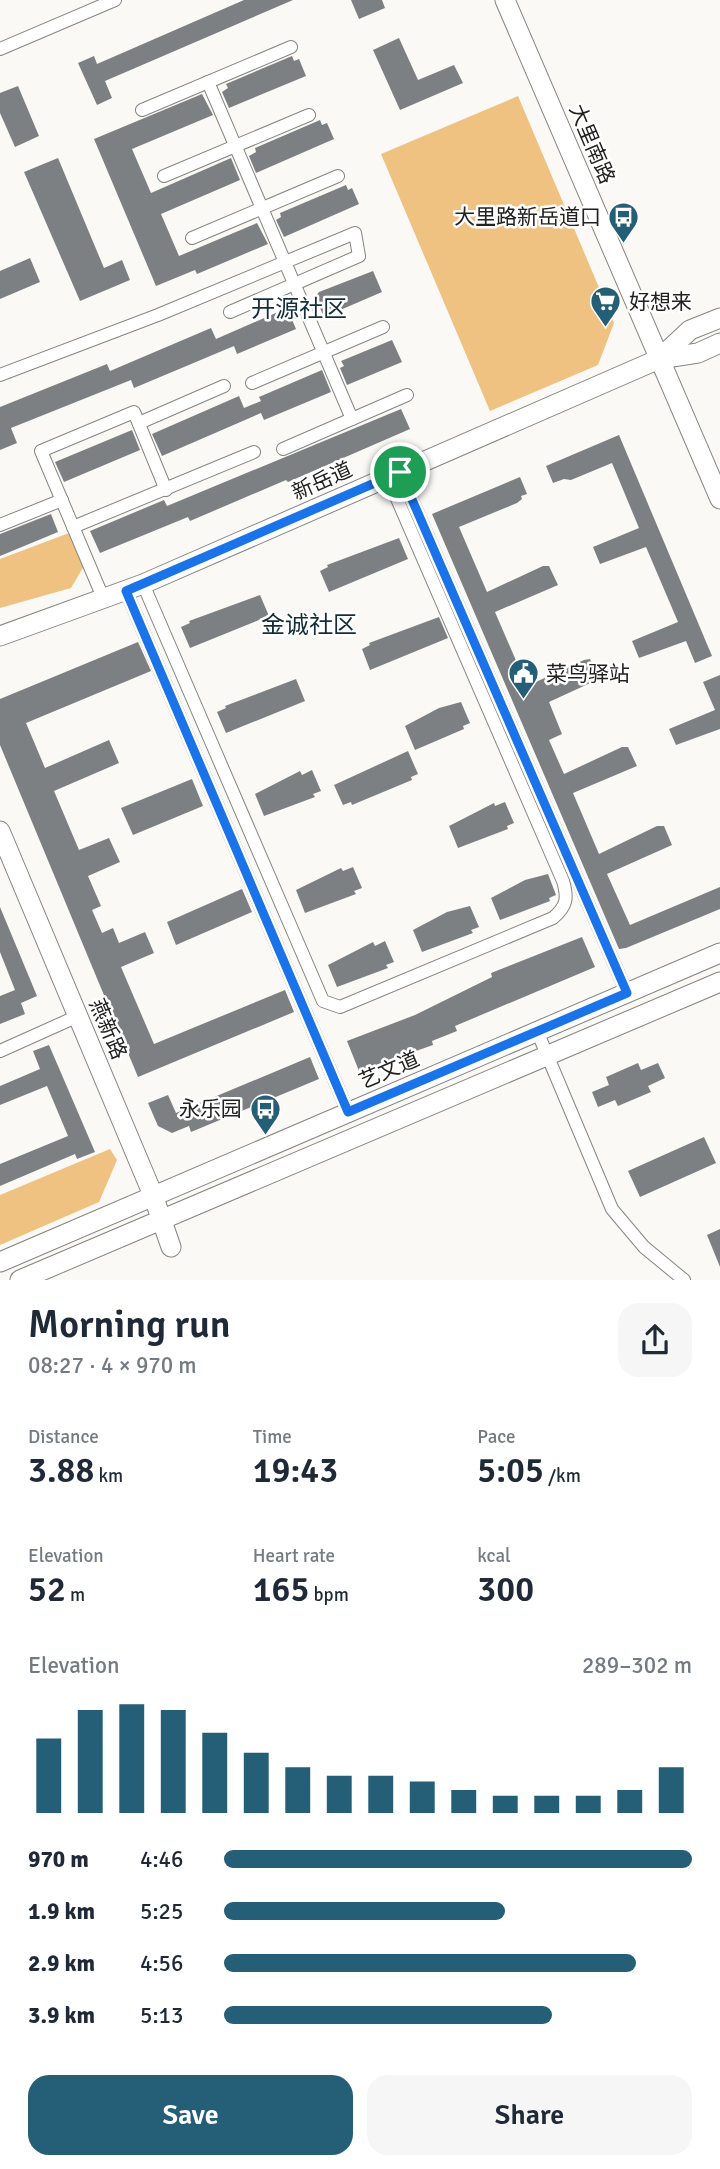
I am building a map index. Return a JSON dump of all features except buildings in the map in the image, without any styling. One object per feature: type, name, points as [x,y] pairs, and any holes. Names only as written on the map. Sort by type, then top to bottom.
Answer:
[{"type":"main road","name":"大里南路","points":[[505,0],[720,499]]},
{"type":"main road","name":"新岳道","points":[[659,359],[690,330],[720,318]]},
{"type":"main road","name":"新岳道","points":[[0,636],[104,600],[659,359],[698,353],[720,343]]},
{"type":"main road","name":"燕新路","points":[[0,831],[153,1195],[171,1247]]},
{"type":"main road","name":"艺文道","points":[[0,1262],[720,953]]},
{"type":"main road","points":[[20,1280],[159,1218],[720,982]]},
{"type":"street","points":[[0,49],[115,0]]},
{"type":"street","points":[[142,110],[291,47]]},
{"type":"street","points":[[208,82],[352,419]]},
{"type":"street","points":[[164,176],[309,114]]},
{"type":"street","points":[[192,238],[338,176]]},
{"type":"street","points":[[0,375],[355,233],[359,256],[230,312]]},
{"type":"street","points":[[251,383],[383,327]]},
{"type":"street","points":[[139,423],[224,386]]},
{"type":"street","points":[[283,449],[407,395]]},
{"type":"street","points":[[104,600],[41,451],[134,412],[166,490]]},
{"type":"street","points":[[73,527],[254,452]]},
{"type":"street","points":[[134,587],[323,1001],[340,1007],[553,918],[563,910],[568,896],[563,881],[394,475]]},
{"type":"street","points":[[394,475],[627,993]]},
{"type":"street","points":[[0,525],[62,500]]},
{"type":"street","points":[[134,587],[348,1112]]},
{"type":"street","points":[[0,1051],[78,1016]]},
{"type":"street","points":[[537,1031],[545,1056],[612,1209],[643,1247],[684,1280]]},
{"type":"shaded area","points":[[518,96],[614,323],[598,365],[490,411],[381,154]]},
{"type":"shaded area","points":[[69,533],[84,566],[71,588],[0,608],[0,559]]},
{"type":"shaded area","points":[[110,1149],[117,1160],[99,1202],[0,1245],[0,1195]]},
{"type":"place","name":"大里路新岳道口","points":[[624,244]]},
{"type":"place","name":"好想来","points":[[606,329]]},
{"type":"place","name":"菜鸟驿站","points":[[523,701]]},
{"type":"place","name":"永乐园","points":[[265,1136]]},
{"type":"district","name":"开源社区","points":[[299,309]]},
{"type":"district","name":"金诚社区","points":[[309,625]]},
{"type":"route","points":[[400,472],[627,993],[348,1112],[126,591],[400,472]]}]
